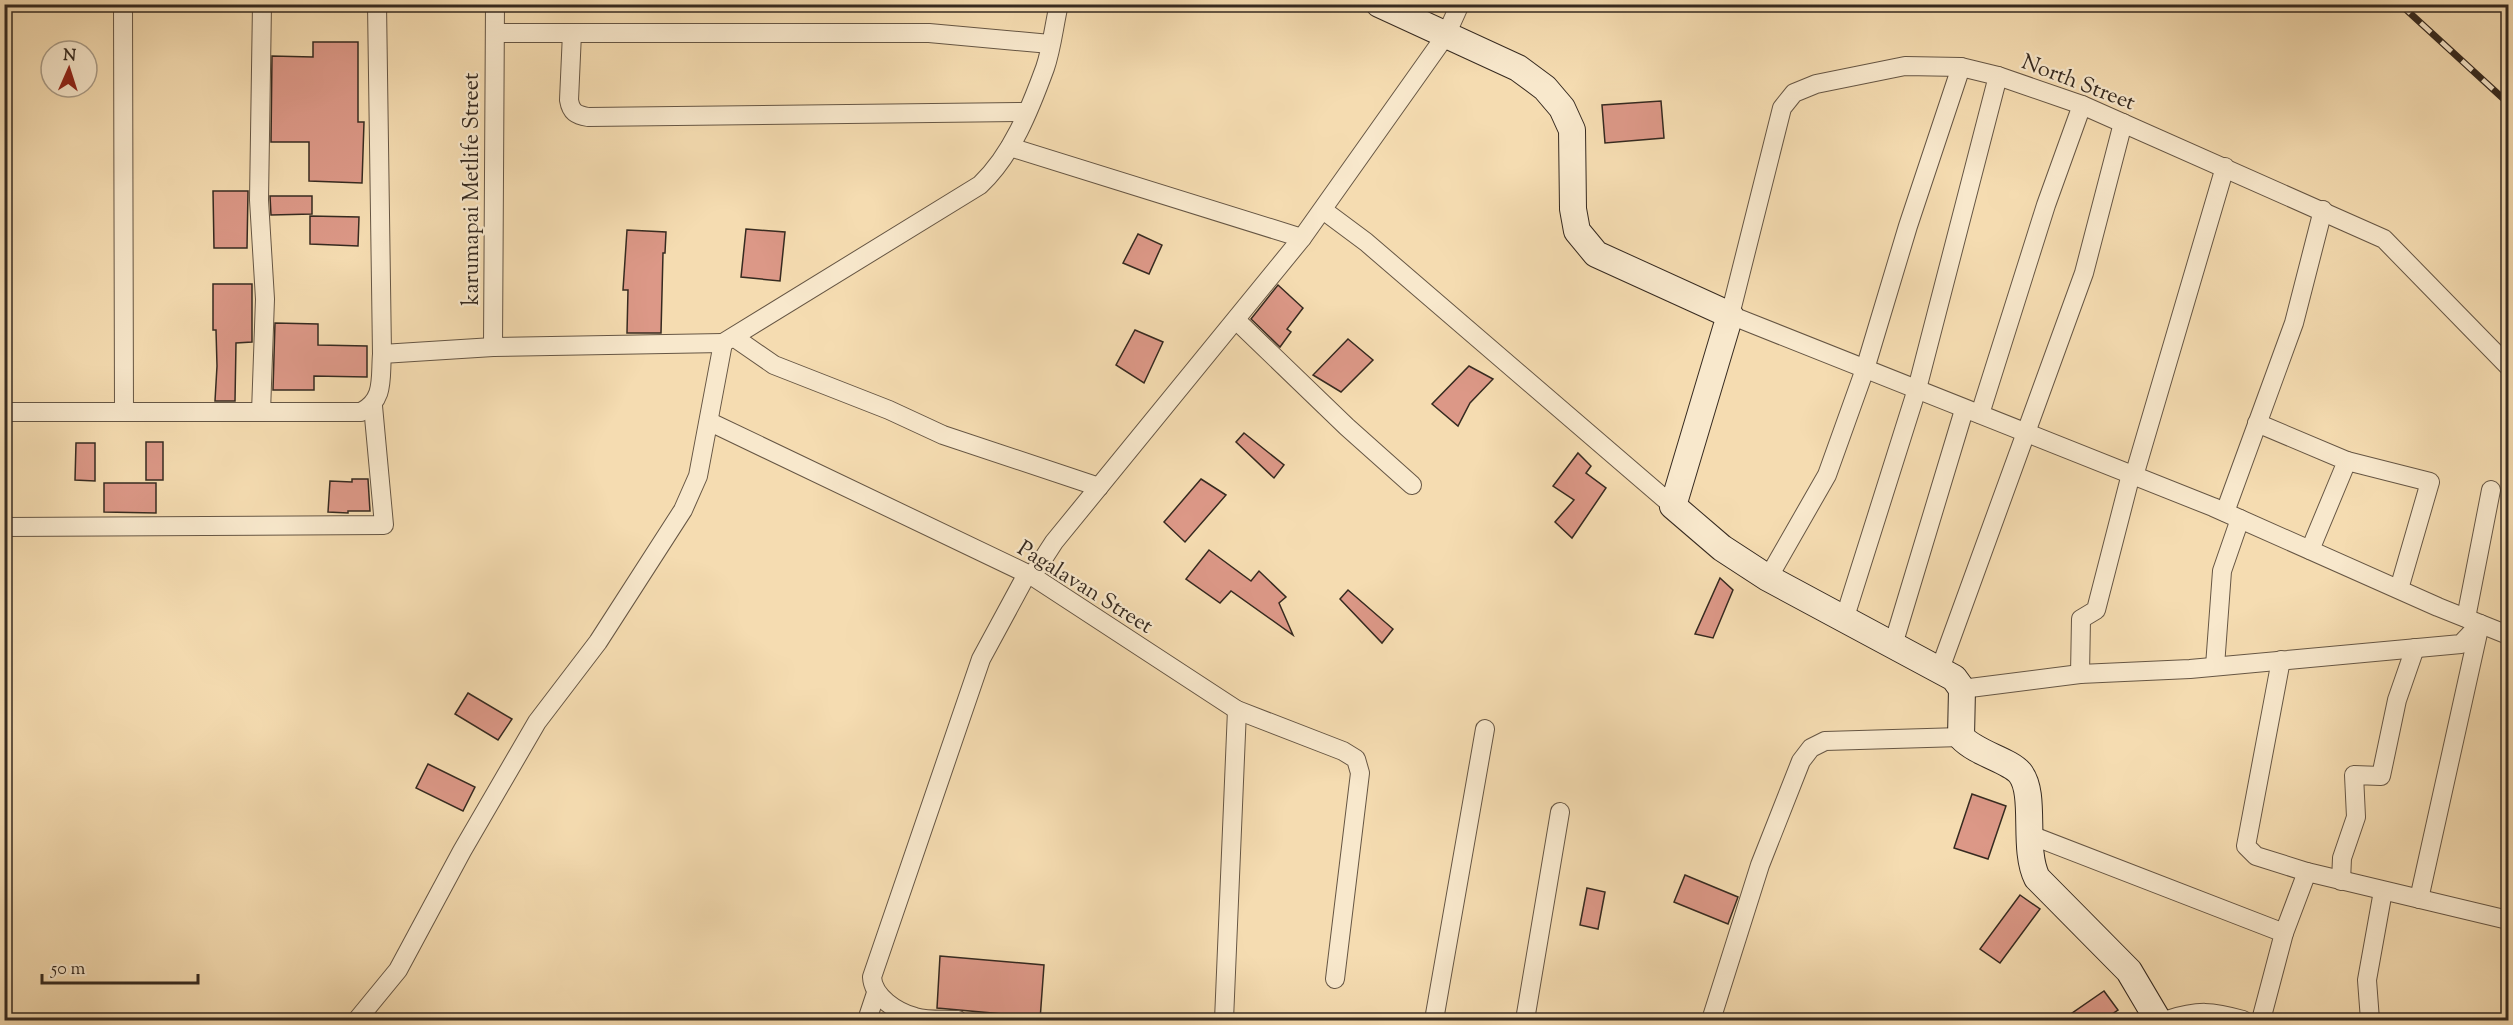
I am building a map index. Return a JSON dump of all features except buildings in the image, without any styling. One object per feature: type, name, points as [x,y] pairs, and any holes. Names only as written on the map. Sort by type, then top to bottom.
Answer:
[{"type":"street","points":[[123,4],[124,412]]},
{"type":"street","points":[[261,412],[265,299],[260,200],[262,4]]},
{"type":"street","points":[[4,527],[384,525],[373,406],[379,393],[382,354],[377,4]]},
{"type":"street","name":"karumapai Metlife Street","points":[[493,347],[495,4]]},
{"type":"street","points":[[382,354],[493,347],[729,340],[980,185],[996,170],[1010,147],[1046,67],[1059,4]]},
{"type":"street","points":[[1379,4],[1518,68],[1545,88],[1562,108],[1572,130],[1573,209],[1577,231],[1596,254],[1730,315],[2232,515],[2508,635]]},
{"type":"street","points":[[958,1020],[915,1017],[880,998],[872,987],[872,977],[981,659],[1029,575],[1054,542],[1323,210],[1446,35],[1460,4]]},
{"type":"street","points":[[495,33],[929,33],[1050,44]]},
{"type":"street","points":[[572,33],[569,100],[571,109],[578,116],[1026,112]]},
{"type":"street","name":"North Street","points":[[1730,315],[1779,118],[1782,108],[1794,93],[1816,84],[1905,66],[1961,67],[1998,76],[2082,105],[2384,239],[2508,366]]},
{"type":"street","points":[[1767,578],[1827,475],[1865,369],[1908,226],[1961,67]]},
{"type":"street","points":[[1844,620],[1917,389],[1998,76]]},
{"type":"street","points":[[1893,645],[1972,412],[2082,105]]},
{"type":"street","points":[[1940,669],[2084,273],[2123,123]]},
{"type":"street","points":[[1010,147],[1302,238]]},
{"type":"street","points":[[2080,674],[2081,619],[2096,610],[2132,475],[2225,167]]},
{"type":"street","points":[[1323,210],[1366,242],[1722,548],[1767,578],[1954,678],[1962,689],[1961,737],[1969,746],[2019,772],[2025,782],[2031,866],[2037,878],[2128,971],[2158,1020]]},
{"type":"street","points":[[2215,666],[2222,571],[2232,515],[2257,423],[2294,323],[2323,210]]},
{"type":"street","points":[[1673,506],[1730,315]]},
{"type":"street","points":[[1236,320],[1347,427],[1412,485]]},
{"type":"street","points":[[357,1020],[398,970],[462,851],[537,722],[598,642],[683,510],[698,476],[729,340]]},
{"type":"street","points":[[729,340],[774,365],[943,435],[1099,487]]},
{"type":"street","points":[[4,412],[361,412],[373,406]]},
{"type":"street","name":"Pagalavan Street","points":[[710,422],[1029,575],[1237,710],[1343,751],[1356,759],[1360,773],[1335,979]]},
{"type":"street","points":[[2257,423],[2347,461],[2430,482],[2399,589]]},
{"type":"street","points":[[2310,550],[2347,461]]},
{"type":"street","points":[[2419,899],[2473,621],[2491,490]]},
{"type":"street","points":[[1962,689],[2080,674],[2215,666],[2461,644],[2473,621]]},
{"type":"street","points":[[2341,881],[2342,858],[2356,817],[2354,775],[2381,776],[2397,700],[2415,648]]},
{"type":"street","points":[[2281,660],[2246,846],[2256,856],[2307,872],[2508,920]]},
{"type":"street","points":[[1224,1020],[1237,710]]},
{"type":"street","points":[[1434,1020],[1485,729]]},
{"type":"street","points":[[1711,1020],[1760,865],[1801,761],[1811,748],[1825,741],[1961,737]]},
{"type":"street","points":[[1525,1020],[1560,812]]},
{"type":"street","points":[[2028,834],[2284,933]]},
{"type":"street","points":[[2260,1020],[2284,933],[2307,872]]},
{"type":"street","points":[[2370,1020],[2367,980],[2383,891]]},
{"type":"street","points":[[867,1020],[876,993]]},
{"type":"street","points":[[2167,1020],[2192,1012],[2205,1011],[2243,1020]]},
{"type":"railway","points":[[2400,4],[2508,103]]}]
